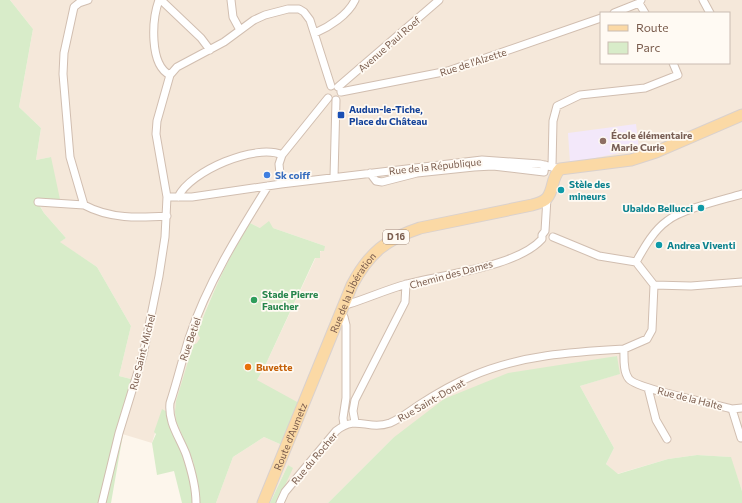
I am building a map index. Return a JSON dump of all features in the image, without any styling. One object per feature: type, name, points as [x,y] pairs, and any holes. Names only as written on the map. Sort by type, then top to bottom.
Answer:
[{"type":"main road","points":[[550,168],[631,160],[656,152],[742,115]]},
{"type":"main road","points":[[547,198],[555,174],[550,168]]},
{"type":"main road","name":"Rue de la Libération","points":[[318,370],[345,302],[361,269],[372,254],[386,243],[403,234],[420,228],[532,205],[547,198]]},
{"type":"main road","name":"Route d'Aumetz","points":[[263,503],[318,370]]},
{"type":"street","points":[[84,205],[70,156],[63,74],[64,52],[75,4],[88,0]]},
{"type":"street","points":[[210,50],[201,38],[160,0],[155,10],[153,35],[161,67],[170,75],[177,67],[210,50],[265,14],[288,9],[299,9],[304,12],[310,20],[337,88],[326,92],[328,98]]},
{"type":"street","points":[[231,0],[233,16],[240,30]]},
{"type":"street","points":[[315,33],[325,29],[346,12],[352,7],[355,0]]},
{"type":"street","name":"Avenue Paul Roef","points":[[336,100],[341,95],[337,88],[439,0]]},
{"type":"street","points":[[703,0],[709,12]]},
{"type":"street","points":[[616,12],[640,1],[645,12]]},
{"type":"street","name":"Rue de l'Alzette","points":[[337,88],[448,71],[600,18]]},
{"type":"street","points":[[550,168],[553,121],[558,106],[580,95],[645,88],[678,75],[673,64]]},
{"type":"street","name":"Rue Saint-Michel","points":[[102,503],[119,432],[143,355],[159,276],[167,216],[167,198],[156,134],[157,121],[170,75]]},
{"type":"street","points":[[328,98],[336,100],[334,177]]},
{"type":"street","points":[[167,198],[281,184],[279,164],[282,155],[328,98]]},
{"type":"street","points":[[178,197],[187,183],[201,173],[223,162],[266,151],[274,151],[282,155]]},
{"type":"street","name":"Rue de la République","points":[[281,184],[482,160],[550,168]]},
{"type":"street","name":"Rue Betiel","points":[[196,503],[189,462],[171,423],[169,412],[170,403],[189,338],[204,302],[235,239],[268,186]]},
{"type":"street","points":[[636,262],[652,235],[667,220],[688,211],[742,194]]},
{"type":"street","name":"Chemin des Dames","points":[[355,422],[353,411],[355,400],[404,302],[406,284],[492,264],[522,254],[535,246],[542,239],[542,235],[546,231],[547,198]]},
{"type":"street","points":[[38,202],[84,205],[105,214],[142,218],[167,216]]},
{"type":"street","points":[[546,231],[551,233],[553,237],[599,256],[636,262],[654,285],[652,330],[647,339],[624,349]]},
{"type":"street","name":"Chemin des Dames","points":[[542,239],[548,242],[553,237]]},
{"type":"street","points":[[654,285],[691,286],[742,282]]},
{"type":"street","points":[[345,302],[350,304],[406,284]]},
{"type":"street","points":[[340,315],[344,317],[346,325],[346,400],[343,418],[344,425]]},
{"type":"street","name":"Rue de la Halte","points":[[624,349],[626,374],[630,380],[648,388],[732,409],[742,408]]},
{"type":"street","name":"Rue Saint-Donat","points":[[355,422],[380,426],[393,422],[442,390],[503,364],[566,353],[624,349]]},
{"type":"street","name":"Rue de la Halte","points":[[648,388],[656,420],[667,439]]},
{"type":"street","points":[[346,400],[351,398],[355,400]]},
{"type":"street","name":"Rue de la Halte","points":[[732,409],[741,438]]},
{"type":"street","name":"Rue du Rocher","points":[[280,503],[285,492],[336,431],[344,425],[355,422]]},
{"type":"shaded area","points":[[10,0],[742,0],[742,491],[730,457],[697,455],[668,459],[617,474],[606,464],[614,448],[580,386],[619,374],[616,356],[393,438],[328,503],[277,503],[292,468],[288,465],[270,503],[216,503],[233,457],[264,437],[282,445],[257,380],[316,257],[325,246],[273,228],[260,228],[250,223],[232,253],[208,304],[197,333],[200,338],[184,437],[193,461],[198,485],[194,486],[169,413],[162,410],[152,443],[119,433],[135,380],[119,376],[131,326],[97,267],[59,242],[66,238],[44,213],[38,202],[51,157],[36,160],[41,128],[19,107],[33,29]]},
{"type":"shaded area","name":"École élémentaire Marie Curie","points":[[636,124],[639,149],[570,163],[568,133]]},
{"type":"green space","points":[[0,0],[10,0],[33,29],[19,107],[41,128],[36,160],[51,157],[61,204],[38,203],[44,213],[66,238],[60,242],[97,267],[131,326],[119,376],[135,380],[120,433],[123,434],[111,503],[0,503]]},
{"type":"green space","points":[[269,221],[273,228],[325,246],[324,251],[320,251],[320,258],[315,258],[257,380],[299,403],[282,445],[264,437],[233,457],[216,503],[182,503],[174,471],[157,475],[152,443],[156,434],[154,432],[162,409],[169,413],[194,486],[198,485],[193,461],[176,421],[176,401],[193,345],[197,343],[200,338],[197,333],[228,262],[250,223],[260,228]]},
{"type":"green space","points":[[617,356],[620,374],[580,386],[614,448],[606,464],[618,474],[668,459],[697,455],[731,457],[742,491],[742,503],[328,503],[393,438],[444,399],[508,373]]},
{"type":"green space","points":[[288,465],[293,468],[277,503],[270,503]]},
{"type":"place","name":"Audun-le-Tiche, Place du Château","points":[[341,115]]},
{"type":"place","name":"École élémentaire Marie Curie","points":[[603,141]]},
{"type":"place","name":"Sk coiff","points":[[267,175]]},
{"type":"place","name":"Stèle des mineurs","points":[[561,190]]},
{"type":"place","name":"Ubaldo Bellucci","points":[[701,208]]},
{"type":"place","name":"Andrea Viventi","points":[[659,245]]},
{"type":"place","name":"Stade Pierre Faucher","points":[[254,300]]},
{"type":"place","name":"Buvette","points":[[248,367]]}]
